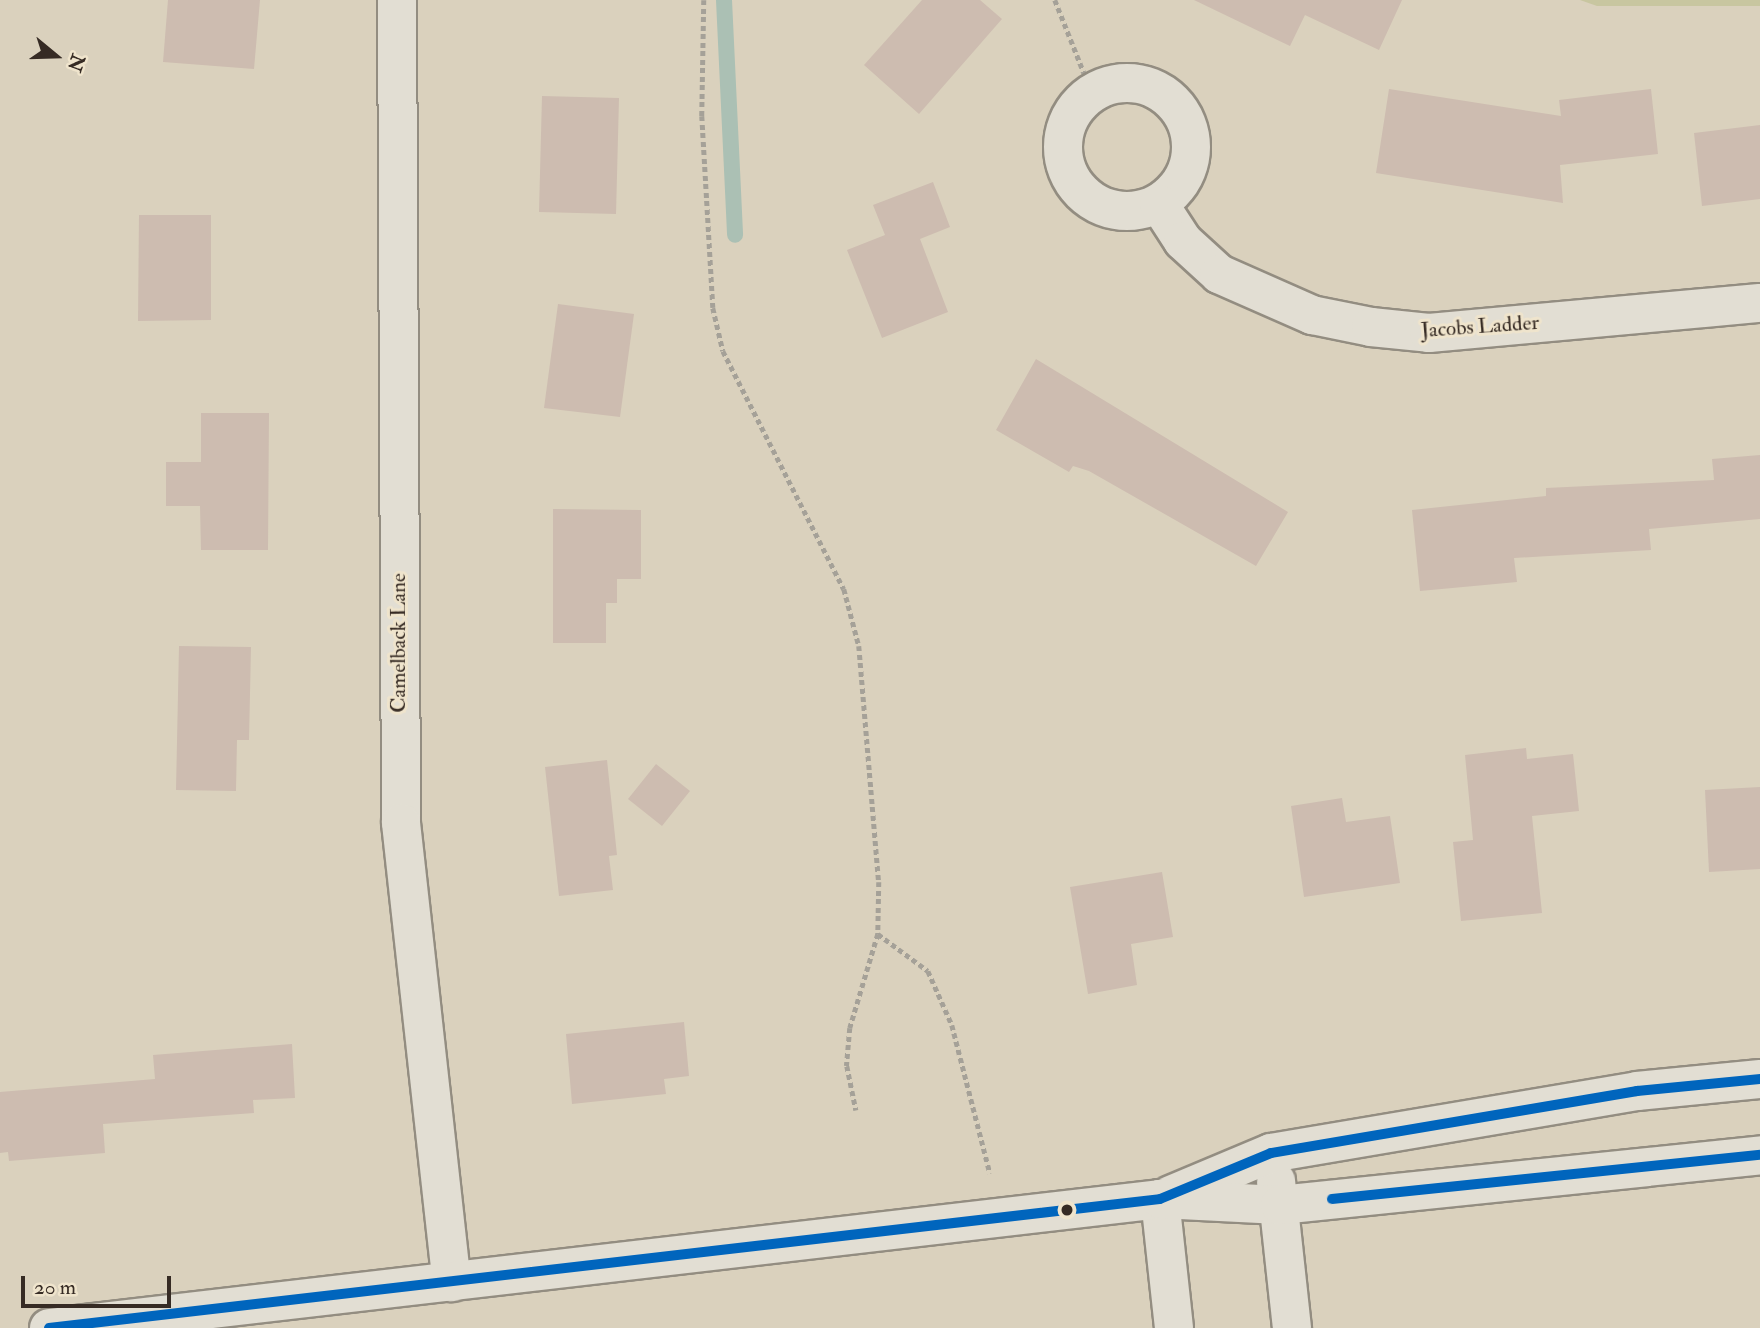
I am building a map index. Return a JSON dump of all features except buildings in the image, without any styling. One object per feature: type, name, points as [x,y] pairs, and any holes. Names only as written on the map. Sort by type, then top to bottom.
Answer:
[{"type":"street","name":"Camelback Lane","points":[[397,0],[401,823],[452,1282]]},
{"type":"street","points":[[1140,84],[1172,101],[1185,119],[1189,169],[1159,204],[1111,210],[1085,197],[1072,180],[1063,145],[1069,119],[1092,93],[1140,84]]},
{"type":"street","name":"Jacobs Ladder","points":[[1159,204],[1183,241],[1219,274],[1312,315],[1371,327],[1429,333],[1760,303]]},
{"type":"street","points":[[1160,1199],[1271,1153],[1637,1091],[1760,1079]]},
{"type":"street","points":[[1271,1153],[1280,1205],[1292,1328]]},
{"type":"street","points":[[49,1328],[140,1324],[452,1282],[1160,1199],[1280,1205],[1760,1155]]},
{"type":"street","points":[[1160,1199],[1174,1328]]},
{"type":"path","points":[[704,0],[713,308],[723,351],[844,589],[859,646],[872,755],[878,934],[850,1028],[847,1066],[856,1110]]},
{"type":"path","points":[[1055,0],[1092,93]]},
{"type":"path","points":[[878,934],[928,971],[952,1025],[1000,1218]]},
{"type":"shaded area","points":[[1580,0],[1760,0],[1760,6],[1597,6]]},
{"type":"waterway","points":[[724,0],[735,235]]},
{"type":"transit line","points":[[49,1328],[1160,1199],[1271,1153],[1637,1091],[1760,1079]]},
{"type":"transit line","points":[[1332,1199],[1760,1155]]}]
